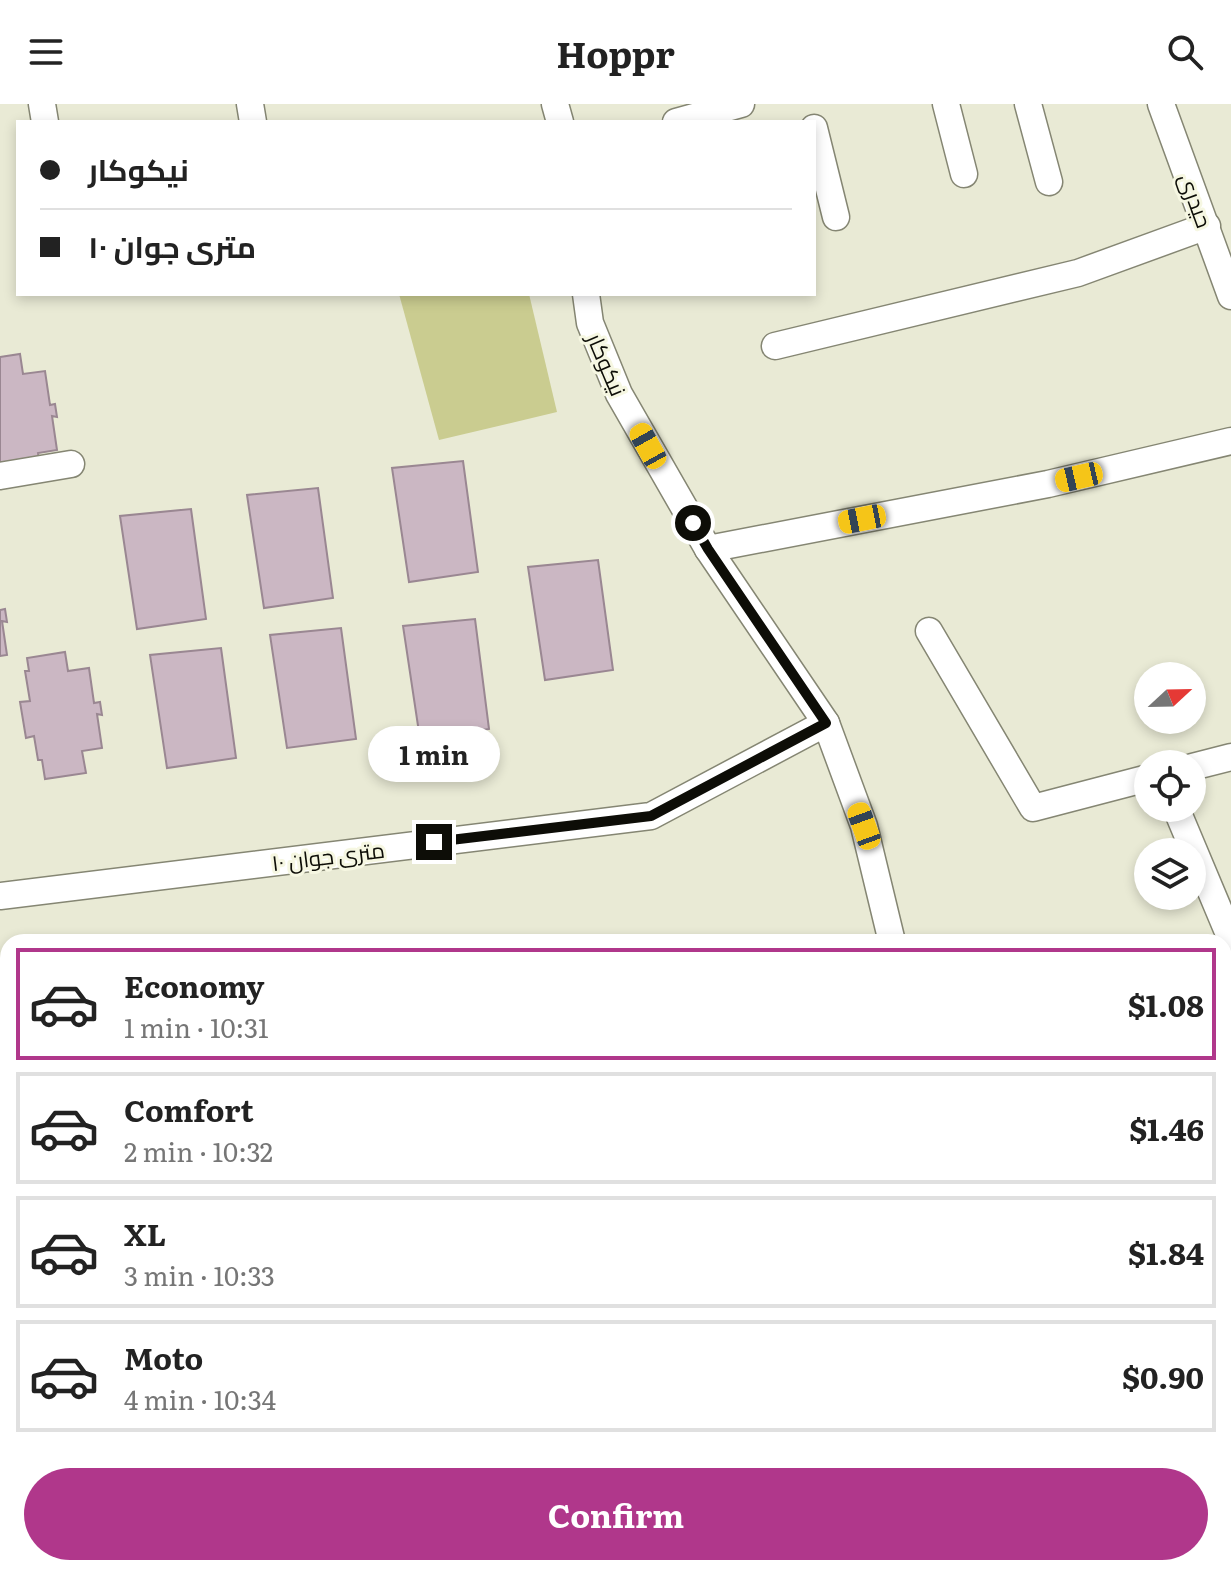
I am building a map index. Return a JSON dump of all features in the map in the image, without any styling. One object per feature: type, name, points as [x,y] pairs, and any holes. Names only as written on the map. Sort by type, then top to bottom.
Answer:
[{"type":"street","points":[[690,114],[741,104]]},
{"type":"street","points":[[946,104],[964,174]]},
{"type":"street","points":[[1028,104],[1049,182]]},
{"type":"street","name":"حیدری","points":[[1161,104],[1231,296]]},
{"type":"street","points":[[816,136],[836,217]]},
{"type":"street","points":[[775,346],[1078,273],[1207,226]]},
{"type":"street","name":"نیکوکار","points":[[586,296],[590,323],[619,394],[708,549],[826,723],[864,826],[890,934]]},
{"type":"street","points":[[708,549],[1048,484],[1231,441]]},
{"type":"street","points":[[0,476],[71,464]]},
{"type":"street","points":[[929,631],[1033,808],[1134,782]]},
{"type":"street","name":"۱۰ متری جوان","points":[[0,896],[651,816],[826,723]]},
{"type":"street","points":[[1206,763],[1231,757]]},
{"type":"street","points":[[1182,822],[1229,934]]},
{"type":"green space","points":[[400,296],[529,296],[557,412],[439,440]]},
{"type":"building","points":[[20,354],[23,374],[45,371],[50,405],[55,404],[57,417],[52,416],[57,450],[38,453],[41,474],[0,481],[0,357]]},
{"type":"building","points":[[463,461],[478,572],[409,582],[392,468]]},
{"type":"building","points":[[318,488],[333,598],[264,608],[247,495]]},
{"type":"building","points":[[191,509],[206,619],[137,629],[120,516]]},
{"type":"building","points":[[598,560],[613,670],[545,680],[528,567]]},
{"type":"building","points":[[5,609],[7,622],[2,621],[7,655],[0,656],[0,610]]},
{"type":"building","points":[[475,619],[489,729],[420,739],[403,626]]},
{"type":"building","points":[[341,628],[356,739],[287,748],[270,635]]},
{"type":"building","points":[[221,648],[236,758],[167,768],[150,655]]},
{"type":"building","points":[[65,652],[68,671],[89,668],[94,703],[100,702],[102,715],[97,714],[102,748],[82,751],[86,773],[45,779],[34,736],[26,738],[20,702],[30,701],[25,671],[29,671],[27,658]]},
{"type":"route","points":[[434,842],[651,816],[826,723],[693,523]]}]
